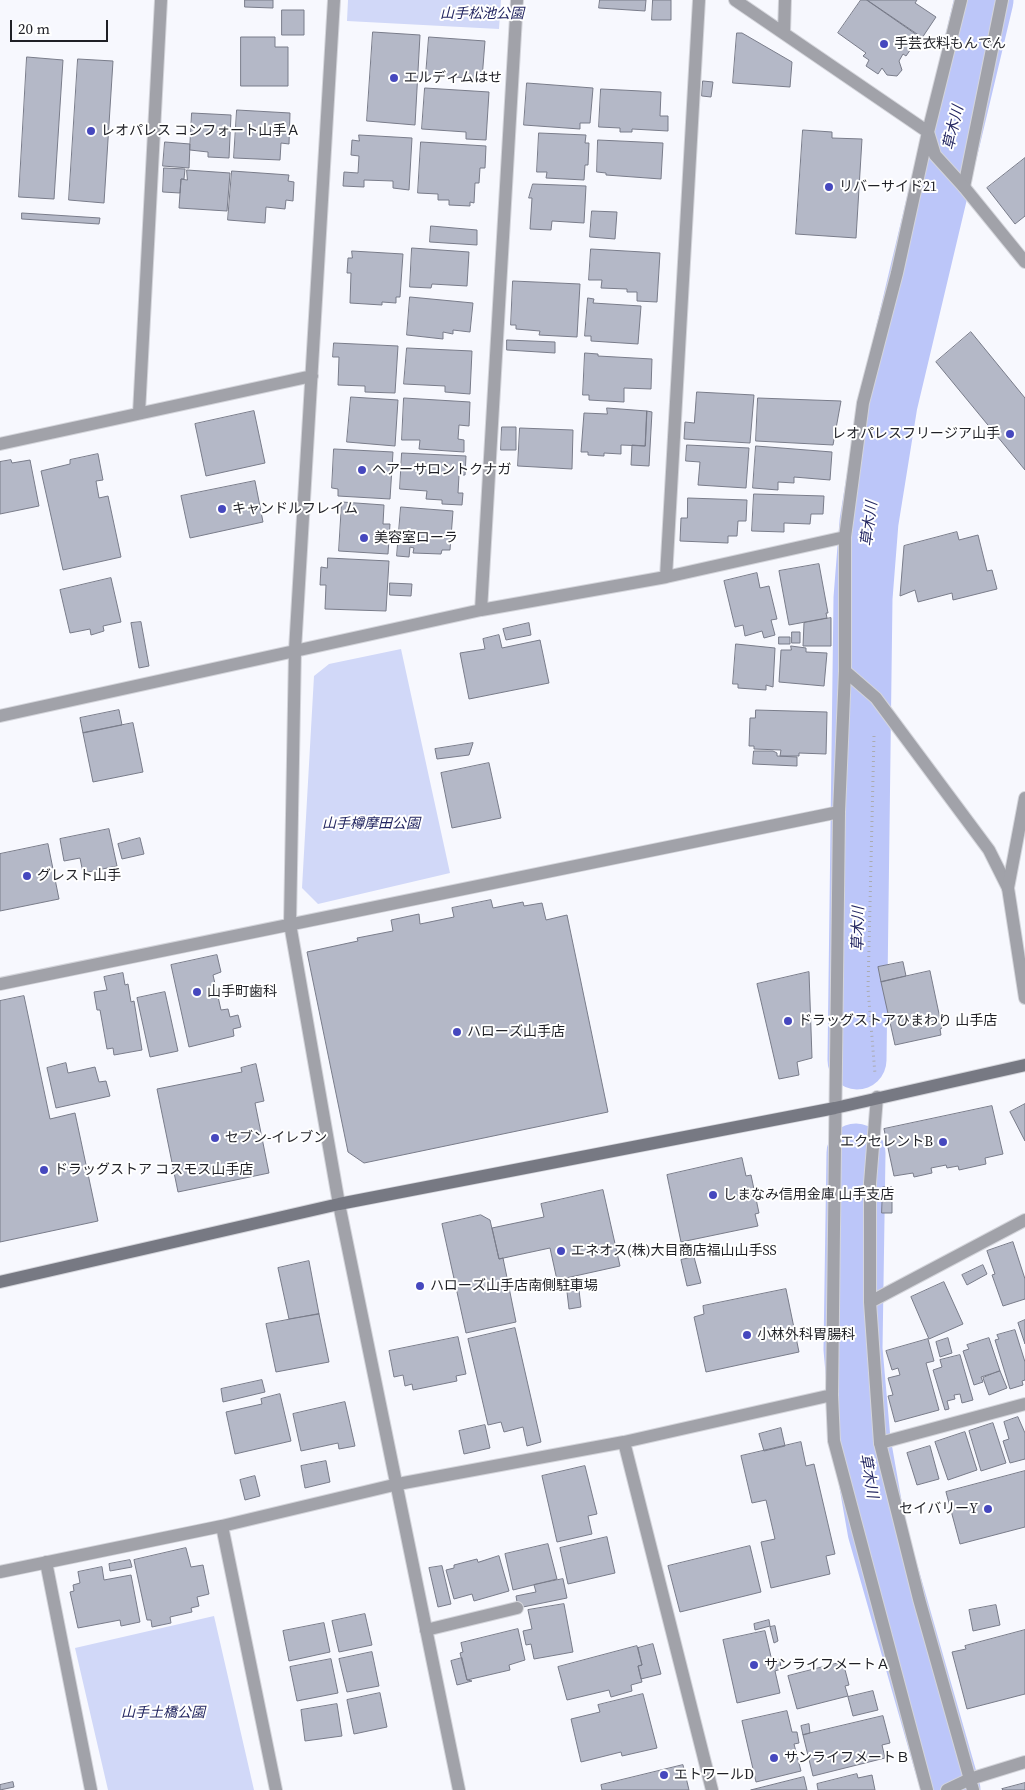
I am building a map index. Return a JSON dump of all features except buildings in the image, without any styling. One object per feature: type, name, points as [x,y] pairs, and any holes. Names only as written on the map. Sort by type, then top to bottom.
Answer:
[{"type":"street","points":[[139,413],[161,0]]},
{"type":"street","points":[[334,0],[295,650],[290,924],[339,1204],[398,1484],[459,1790]]},
{"type":"street","points":[[480,610],[517,0]]},
{"type":"street","points":[[666,577],[699,0]]},
{"type":"street","points":[[735,0],[928,132],[935,155],[964,187],[1025,262]]},
{"type":"street","points":[[784,33],[785,0]]},
{"type":"street","points":[[927,1790],[834,1441],[832,1395],[839,812],[849,674],[844,537],[863,403],[897,273],[960,0]]},
{"type":"street","points":[[964,187],[1002,0]]},
{"type":"street","points":[[0,444],[312,376]]},
{"type":"street","points":[[0,716],[480,610],[666,577],[844,537]]},
{"type":"street","points":[[849,674],[873,695],[989,850],[1008,888],[1025,998]]},
{"type":"street","points":[[1008,888],[1025,798]]},
{"type":"street","points":[[0,984],[839,812]]},
{"type":"street","points":[[0,1282],[339,1204],[835,1108],[1025,1065]]},
{"type":"street","points":[[877,1097],[870,1184],[870,1302],[880,1443],[919,1599],[969,1784]]},
{"type":"street","points":[[870,1302],[1025,1220]]},
{"type":"street","points":[[0,1572],[222,1526],[398,1484],[624,1442],[832,1395]]},
{"type":"street","points":[[880,1443],[1025,1404]]},
{"type":"street","points":[[624,1442],[712,1790]]},
{"type":"street","points":[[222,1526],[276,1790]]},
{"type":"street","points":[[46,1562],[92,1790]]},
{"type":"street","points":[[426,1630],[517,1608]]},
{"type":"street","points":[[946,1790],[969,1784],[1025,1762]]},
{"type":"path","points":[[873,695],[868,989],[877,1097]]},
{"type":"green space","name":"山手松池公園","points":[[348,0],[501,0],[499,29],[347,21]]},
{"type":"green space","name":"山手樽摩田公園","points":[[401,649],[450,873],[318,904],[302,888],[314,676],[329,664]]},
{"type":"green space","name":"山手土橋公園","points":[[214,1616],[254,1790],[108,1790],[75,1648]]},
{"type":"waterway","name":"草木川","points":[[857,1060],[863,598],[869,522],[888,404],[984,0]]},
{"type":"waterway","name":"草木川","points":[[856,1153],[853,1349],[861,1440],[877,1531],[951,1790]]},
{"type":"place","name":"手芸衣料もんでん","points":[[884,44]]},
{"type":"place","name":"エルディムはせ","points":[[394,78]]},
{"type":"place","name":"レオパレス コンフォート山手Ａ","points":[[91,131]]},
{"type":"place","name":"リバーサイド21","points":[[829,187]]},
{"type":"place","name":"レオパレスフリージア山手","points":[[1010,434]]},
{"type":"place","name":"ヘアーサロントクナガ","points":[[362,470]]},
{"type":"place","name":"キャンドルフレイム","points":[[222,509]]},
{"type":"place","name":"美容室ローラ","points":[[364,538]]},
{"type":"place","name":"グレスト山手","points":[[27,876]]},
{"type":"place","name":"山手町歯科","points":[[197,992]]},
{"type":"place","name":"ドラッグストアひまわり 山手店","points":[[788,1021]]},
{"type":"place","name":"ハローズ山手店","points":[[457,1032]]},
{"type":"place","name":"セブン-イレブン","points":[[215,1138]]},
{"type":"place","name":"エクセレントB","points":[[943,1142]]},
{"type":"place","name":"ドラッグストア コスモス山手店","points":[[44,1170]]},
{"type":"place","name":"しまなみ信用金庫 山手支店","points":[[713,1195]]},
{"type":"place","name":"エネオス(株)大目商店福山山手SS","points":[[561,1251]]},
{"type":"place","name":"ハローズ山手店南側駐車場","points":[[420,1286]]},
{"type":"place","name":"小林外科胃腸科","points":[[747,1335]]},
{"type":"place","name":"セイバリーY","points":[[988,1509]]},
{"type":"place","name":"サンライフメートＡ","points":[[754,1665]]},
{"type":"place","name":"サンライフメートＢ","points":[[774,1758]]},
{"type":"place","name":"エトワールD","points":[[664,1775]]}]
